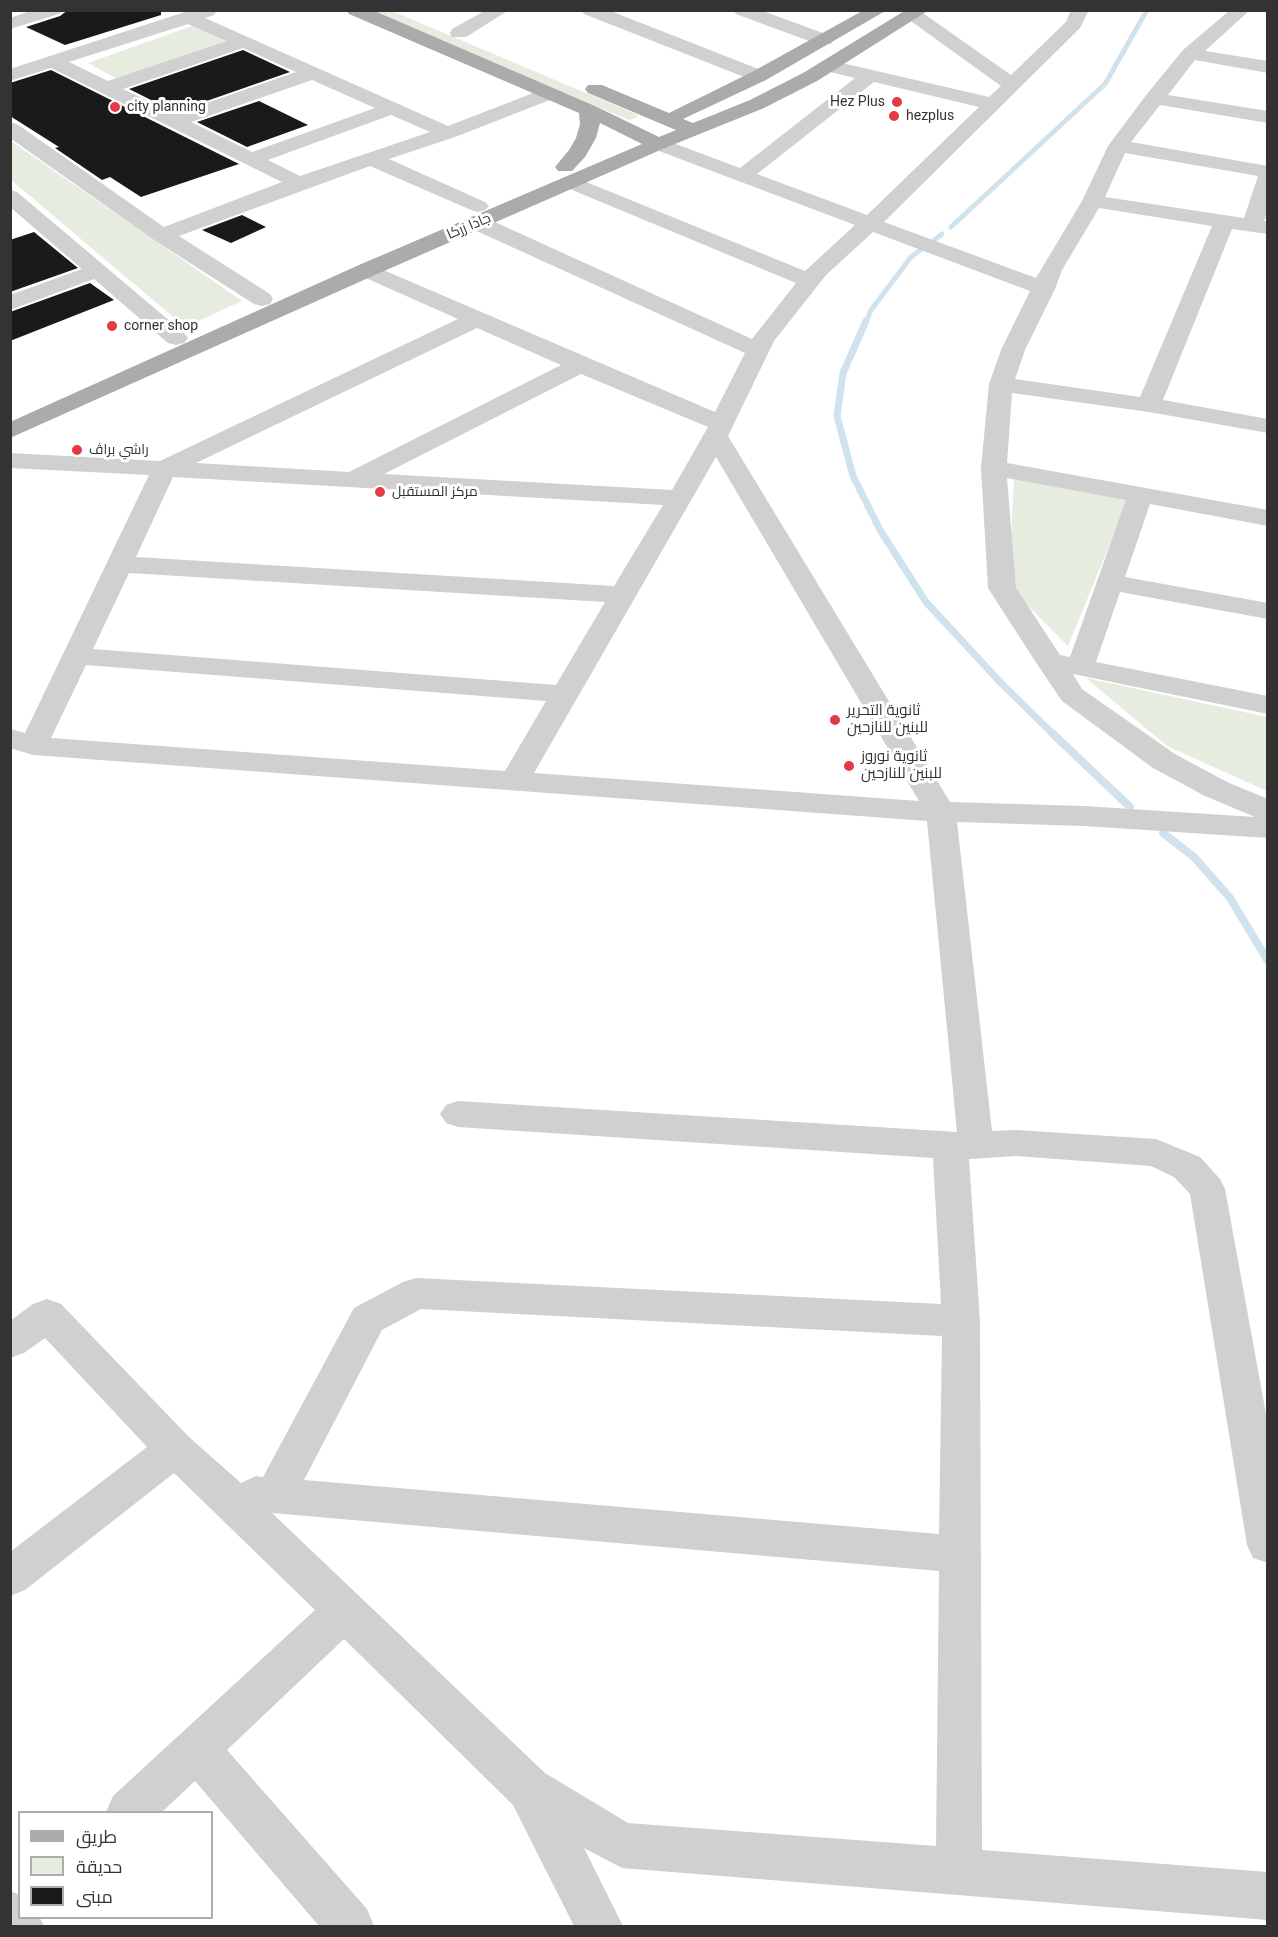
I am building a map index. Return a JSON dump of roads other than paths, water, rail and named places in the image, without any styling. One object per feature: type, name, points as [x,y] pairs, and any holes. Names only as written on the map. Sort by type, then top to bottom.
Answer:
[{"type":"main road","points":[[355,10],[613,121],[658,144]]},
{"type":"main road","points":[[402,10],[421,18]]},
{"type":"main road","name":"جادا زرکا","points":[[568,175],[636,133],[759,76],[878,10]]},
{"type":"main road","name":"جادا زرکا","points":[[10,431],[367,270],[478,215],[568,175],[658,144],[776,96],[917,13]]},
{"type":"main road","points":[[440,26],[479,42]]},
{"type":"main road","points":[[573,80],[693,130]]},
{"type":"main road","points":[[594,88],[665,95],[726,92]]},
{"type":"main road","points":[[568,175],[586,138],[590,124],[588,110]]},
{"type":"main road","points":[[613,121],[624,124],[638,123],[646,118],[645,111]]},
{"type":"main road","name":"جادا زرکا","points":[[10,412],[262,299],[478,215]]},
{"type":"street","points":[[10,24],[53,10]]},
{"type":"street","points":[[10,75],[208,10]]},
{"type":"street","points":[[459,33],[500,10]]},
{"type":"street","points":[[590,10],[759,76]]},
{"type":"street","points":[[742,10],[824,40]]},
{"type":"street","points":[[514,781],[719,430],[763,339],[818,270],[887,208],[1074,24],[1080,10]]},
{"type":"street","points":[[1241,10],[1190,54],[1118,146],[1093,201],[1047,279],[1013,351],[1001,384],[994,468],[1002,588],[1072,695],[1164,761],[1192,777],[1268,811]]},
{"type":"street","points":[[917,13],[1011,84]]},
{"type":"street","points":[[188,18],[448,133]]},
{"type":"street","points":[[107,88],[243,42]]},
{"type":"street","points":[[1190,54],[1268,67]]},
{"type":"street","points":[[54,62],[299,183]]},
{"type":"street","points":[[829,66],[993,104]]},
{"type":"street","points":[[174,121],[313,73]]},
{"type":"street","points":[[743,175],[871,75]]},
{"type":"street","points":[[162,235],[369,158],[448,133],[548,94]]},
{"type":"street","points":[[1154,98],[1268,117]]},
{"type":"street","points":[[251,159],[392,108]]},
{"type":"street","points":[[10,128],[162,235],[262,299]]},
{"type":"street","points":[[658,144],[870,223],[1047,279]]},
{"type":"street","points":[[1093,201],[1260,226],[1268,174],[1118,146]]},
{"type":"street","points":[[369,158],[478,215],[758,350]]},
{"type":"street","points":[[568,175],[810,281]]},
{"type":"street","points":[[10,196],[29,224],[96,271],[176,338]]},
{"type":"street","points":[[887,208],[909,216]]},
{"type":"street","points":[[1149,405],[1225,221]]},
{"type":"street","points":[[1007,253],[1047,279]]},
{"type":"street","points":[[367,270],[479,318],[719,430],[941,812],[963,1146],[959,1872]]},
{"type":"street","points":[[10,303],[96,271]]},
{"type":"street","points":[[479,318],[165,468],[76,656],[22,742],[941,812],[1268,828]]},
{"type":"street","points":[[355,479],[580,365]]},
{"type":"street","points":[[1001,384],[1149,405],[1268,426]]},
{"type":"street","points":[[10,483],[18,460],[680,498]]},
{"type":"street","points":[[994,468],[1268,518]]},
{"type":"street","points":[[1080,667],[1140,496]]},
{"type":"street","points":[[119,564],[623,596]]},
{"type":"street","points":[[1110,582],[1268,610]]},
{"type":"street","points":[[76,656],[565,694]]},
{"type":"street","points":[[1049,661],[1268,705]]},
{"type":"street","points":[[1179,822],[1195,799],[1196,787],[1192,777]]},
{"type":"street","points":[[459,1114],[963,1146],[1016,1143],[1156,1153],[1187,1167],[1207,1189],[1268,1545]]},
{"type":"street","points":[[275,1495],[368,1319],[416,1293],[961,1322]]},
{"type":"street","points":[[10,1342],[47,1315],[175,1449],[529,1789],[622,1845],[1268,1896]]},
{"type":"street","points":[[10,1577],[175,1449]]},
{"type":"street","points":[[221,1491],[959,1554]]},
{"type":"street","points":[[130,1811],[345,1610]]},
{"type":"street","points":[[197,1749],[350,1926]]},
{"type":"street","points":[[529,1789],[599,1926]]},
{"type":"waterway","points":[[951,227],[1105,84],[1147,10]]},
{"type":"waterway","points":[[933,241],[942,234]]},
{"type":"waterway","points":[[866,322],[871,310],[911,257],[923,248]]},
{"type":"waterway","points":[[866,321],[843,373],[837,416],[853,476],[880,530],[926,602],[1001,683],[1053,734]]},
{"type":"waterway","points":[[1052,733],[1130,807]]},
{"type":"waterway","points":[[1163,833],[1194,857],[1230,898],[1268,961]]},
{"type":"place","name":"Hez Plus","points":[[897,102]]},
{"type":"place","name":"city planning","points":[[115,107]]},
{"type":"place","name":"hezplus","points":[[894,116]]},
{"type":"place","name":"corner shop","points":[[112,326]]},
{"type":"place","name":"راشي براڤ","points":[[77,450]]},
{"type":"place","name":"مركز المستقبل","points":[[380,492]]},
{"type":"place","name":"ثانوية التحرير للبنين للنازحين","points":[[835,720]]},
{"type":"place","name":"ثانوية نوروز للبنين للنازحين","points":[[849,766]]}]
